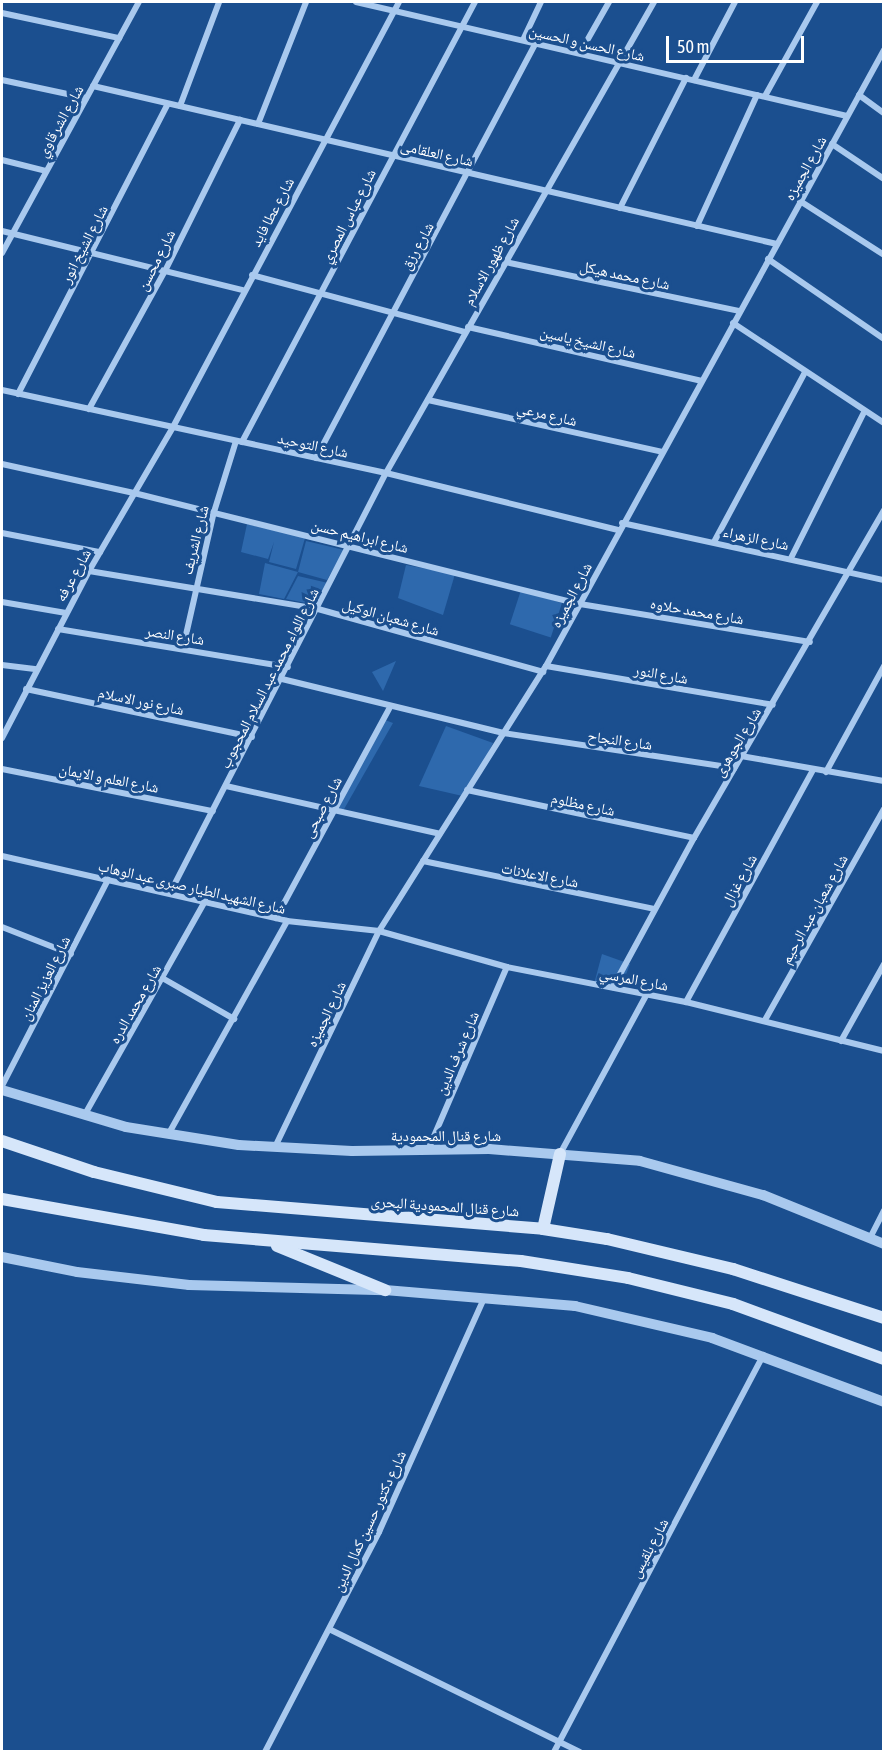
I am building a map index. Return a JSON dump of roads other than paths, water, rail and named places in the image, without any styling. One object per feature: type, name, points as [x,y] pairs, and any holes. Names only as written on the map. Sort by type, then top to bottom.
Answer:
[{"type":"main road","name":"شارع قنال المحمودية البحرى","points":[[2,1141],[93,1172],[218,1202],[543,1229],[607,1239],[733,1269],[884,1318]]},
{"type":"main road","points":[[543,1229],[560,1154]]},
{"type":"main road","points":[[2,1199],[140,1227],[267,1242],[521,1261],[628,1278],[743,1308],[884,1359]]},
{"type":"main road","points":[[267,1242],[386,1290]]},
{"type":"street","name":"شارع الشرقاوي","points":[[2,253],[139,2]]},
{"type":"street","points":[[180,106],[219,2]]},
{"type":"street","points":[[258,124],[306,2]]},
{"type":"street","name":"شارع الحسن و الحسين","points":[[356,2],[848,116]]},
{"type":"street","name":"شارع عطا فايد","points":[[173,427],[243,290],[399,2]]},
{"type":"street","name":"شارع عباس المصري","points":[[239,441],[321,293],[474,2]]},
{"type":"street","points":[[523,40],[541,2]]},
{"type":"street","points":[[579,53],[609,2]]},
{"type":"street","name":"شارع ظهور الاسلام","points":[[386,473],[544,190],[654,2]]},
{"type":"street","points":[[694,80],[735,2]]},
{"type":"street","points":[[765,96],[817,2]]},
{"type":"street","points":[[2,13],[119,38]]},
{"type":"street","name":"شارع رزق","points":[[316,458],[470,173],[537,43]]},
{"type":"street","name":"شارع الجميزه","points":[[275,1148],[379,931],[544,669],[618,530],[884,50]]},
{"type":"street","points":[[620,208],[686,78]]},
{"type":"street","points":[[2,80],[86,98]]},
{"type":"street","name":"شارع العلقامى","points":[[93,86],[777,244]]},
{"type":"street","points":[[697,226],[757,95]]},
{"type":"street","points":[[859,95],[884,113]]},
{"type":"street","name":"شارع الشيخ انور","points":[[18,394],[94,253],[168,104]]},
{"type":"street","name":"شارع محسن","points":[[89,409],[165,271],[240,120]]},
{"type":"street","points":[[832,144],[884,178]]},
{"type":"street","points":[[2,160],[46,171]]},
{"type":"street","points":[[800,201],[884,255]]},
{"type":"street","points":[[2,231],[243,290]]},
{"type":"street","points":[[768,259],[884,339]]},
{"type":"street","name":"شارع محمد هيكل","points":[[505,262],[740,311]]},
{"type":"street","name":"شارع الشيخ ياسين","points":[[252,275],[394,312],[701,381]]},
{"type":"street","points":[[733,324],[804,374],[884,423]]},
{"type":"street","points":[[714,542],[804,374]]},
{"type":"street","name":"شارع التوحيد","points":[[2,390],[386,473],[618,530]]},
{"type":"street","name":"شارع مرعي","points":[[428,399],[662,452]]},
{"type":"street","points":[[791,558],[864,412]]},
{"type":"street","name":"شارع عرفه","points":[[2,738],[99,552],[173,427]]},
{"type":"street","name":"شارع الشريف","points":[[183,648],[214,512],[239,441]]},
{"type":"street","name":"شارع ابراهيم حسن","points":[[2,464],[214,512],[580,604]]},
{"type":"street","name":"شارع اللواء محمد عبد السلام المحجوب","points":[[170,893],[386,473]]},
{"type":"street","name":"شارع الجوهرى","points":[[613,987],[694,838],[810,642],[884,510]]},
{"type":"street","name":"شارع الزهراء","points":[[622,523],[884,580]]},
{"type":"street","points":[[2,533],[99,552]]},
{"type":"street","name":"شارع شعبان الوكيل","points":[[89,571],[318,609],[544,669]]},
{"type":"street","points":[[2,602],[66,613]]},
{"type":"street","name":"شارع محمد حلاوه","points":[[580,604],[810,642]]},
{"type":"street","name":"شارع النصر","points":[[58,629],[288,667]]},
{"type":"street","points":[[2,664],[37,669]]},
{"type":"street","points":[[826,772],[884,666]]},
{"type":"street","name":"شارع النور","points":[[544,669],[773,705]]},
{"type":"street","points":[[282,679],[503,733]]},
{"type":"street","name":"شارع نور الاسلام","points":[[26,689],[252,737]]},
{"type":"street","name":"شارع صبحى","points":[[276,918],[390,707]]},
{"type":"street","name":"شارع النجاح","points":[[503,733],[734,768]]},
{"type":"street","points":[[741,756],[884,781]]},
{"type":"street","name":"شارع العلم و الايمان","points":[[2,769],[213,811]]},
{"type":"street","name":"شارع غزال","points":[[686,1002],[813,770]]},
{"type":"street","points":[[226,786],[332,812],[440,834]]},
{"type":"street","name":"شارع مظلوم","points":[[467,790],[694,838]]},
{"type":"street","name":"شارع شعبان عبد الرحيم","points":[[765,1020],[884,809]]},
{"type":"street","name":"شارع الشهيد الطيار صبرى عبد الوهاب","points":[[2,856],[287,921],[379,931]]},
{"type":"street","name":"شارع الاعلانات","points":[[423,861],[654,909]]},
{"type":"street","name":"شارع العزيز المنان","points":[[2,1088],[108,880]]},
{"type":"street","name":"شارع محمد الدره","points":[[83,1116],[164,979],[205,902]]},
{"type":"street","points":[[168,1135],[287,921]]},
{"type":"street","points":[[2,927],[71,954]]},
{"type":"street","name":"شارع المرسي","points":[[379,931],[507,966],[686,1002],[884,1051]]},
{"type":"street","points":[[841,1041],[884,964]]},
{"type":"street","name":"شارع شرف الدين","points":[[428,1150],[507,966]]},
{"type":"street","points":[[164,979],[234,1019]]},
{"type":"street","points":[[560,1154],[647,994]]},
{"type":"street","name":"شارع قنال المحمودية","points":[[2,1088],[83,1116],[168,1135],[275,1148],[560,1154],[639,1161],[722,1182],[884,1244]]},
{"type":"street","points":[[870,1238],[884,1210]]},
{"type":"street","points":[[2,1257],[77,1272],[189,1285],[386,1290],[484,1296],[621,1314],[763,1355],[884,1402]]},
{"type":"street","name":"شارع دكتور حسين كمال الدين","points":[[265,1752],[331,1630],[484,1296]]},
{"type":"street","name":"شارع بلقيس","points":[[554,1752],[763,1355]]},
{"type":"street","points":[[331,1630],[580,1752]]}]
